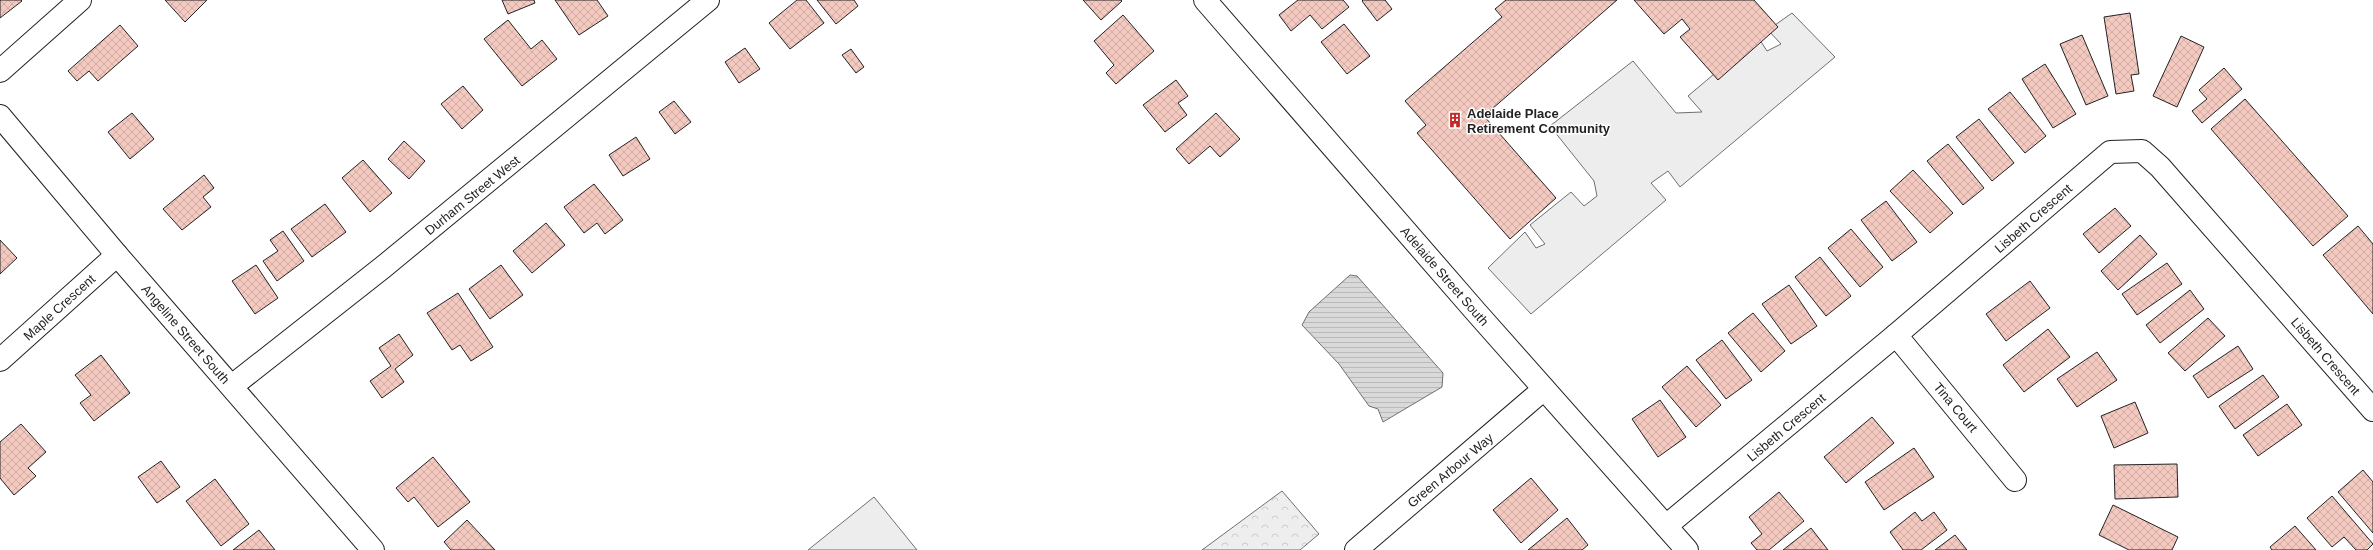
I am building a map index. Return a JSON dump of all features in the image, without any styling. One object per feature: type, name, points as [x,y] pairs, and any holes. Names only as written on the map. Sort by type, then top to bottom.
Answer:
[{"type":"street","points":[[0,71],[80,0]]},
{"type":"street","name":"Durham Street West","points":[[232,386],[388,263],[708,0]]},
{"type":"street","name":"Adelaide Street South","points":[[1205,0],[1544,389],[1687,550]]},
{"type":"street","name":"Angeline Street South","points":[[0,116],[117,255],[372,549]]},
{"type":"street","name":"Lisbeth Crescent","points":[[1666,526],[1896,335],[2110,152],[2142,151],[2160,167],[2373,410]]},
{"type":"street","name":"Maple Crescent","points":[[0,360],[117,255]]},
{"type":"street","name":"Tina Court","points":[[1896,335],[2016,480]]},
{"type":"street","name":"Green Arbour Way","points":[[1356,550],[1544,389]]},
{"type":"green space","points":[[1282,491],[1319,534],[1300,550],[1202,550]]},
{"type":"shaded area","points":[[1792,13],[1835,57],[1680,187],[1668,171],[1651,183],[1666,200],[1531,314],[1488,268],[1525,232],[1536,248],[1545,244],[1530,225],[1571,192],[1584,206],[1597,196],[1594,181],[1550,126],[1633,61],[1676,113],[1702,112],[1688,96],[1758,37],[1767,51],[1781,44],[1768,30]]},
{"type":"shaded area","points":[[1350,275],[1357,276],[1443,373],[1442,387],[1383,422],[1378,409],[1369,406],[1339,364],[1302,325],[1309,312]]},
{"type":"shaded area","points":[[874,497],[917,550],[808,550]]},
{"type":"building","points":[[0,0],[21,0],[22,1],[0,18]]},
{"type":"building","points":[[165,0],[207,0],[185,22]]},
{"type":"building","points":[[502,0],[534,0],[535,3],[508,14]]},
{"type":"building","points":[[555,0],[597,0],[608,16],[579,35]]},
{"type":"building","points":[[797,0],[806,0],[824,23],[790,49],[769,23]]},
{"type":"building","points":[[817,0],[854,0],[858,6],[836,24]]},
{"type":"building","points":[[1083,0],[1121,0],[1122,1],[1101,20]]},
{"type":"building","points":[[1298,0],[1343,0],[1349,7],[1322,29],[1310,15],[1291,31],[1279,15]]},
{"type":"building","points":[[1385,0],[1392,9],[1377,21],[1362,1]]},
{"type":"building","name":"Adelaide Place Retirement Community","points":[[1506,0],[1617,0],[1484,116],[1556,198],[1510,239],[1417,133],[1426,125],[1405,101],[1502,17],[1495,9]]},
{"type":"building","points":[[1634,0],[1754,0],[1778,27],[1718,80],[1680,37],[1690,29],[1682,19],[1664,34]]},
{"type":"building","points":[[2130,13],[2139,74],[2131,75],[2134,91],[2116,94],[2104,17]]},
{"type":"building","points":[[1123,15],[1154,51],[1116,84],[1106,73],[1114,65],[1094,41]]},
{"type":"building","points":[[508,20],[531,49],[542,40],[557,59],[522,86],[484,39]]},
{"type":"building","points":[[1344,24],[1370,56],[1347,74],[1321,42]]},
{"type":"building","points":[[120,25],[138,46],[98,81],[89,71],[77,81],[68,71]]},
{"type":"building","points":[[2082,35],[2108,96],[2086,105],[2060,44]]},
{"type":"building","points":[[2181,36],[2204,47],[2177,107],[2153,96]]},
{"type":"building","points":[[745,48],[760,69],[739,83],[725,62]]},
{"type":"building","points":[[851,49],[864,67],[856,73],[842,55]]},
{"type":"building","points":[[2045,64],[2076,114],[2053,128],[2022,79]]},
{"type":"building","points":[[2224,68],[2242,89],[2202,123],[2192,111],[2207,99],[2199,90]]},
{"type":"building","points":[[1176,80],[1188,96],[1178,103],[1187,115],[1165,132],[1143,105]]},
{"type":"building","points":[[463,86],[483,110],[462,129],[441,104]]},
{"type":"building","points":[[2010,92],[2046,136],[2025,153],[1988,109]]},
{"type":"building","points":[[2245,99],[2348,216],[2313,246],[2211,129]]},
{"type":"building","points":[[674,101],[691,122],[675,134],[659,112]]},
{"type":"building","points":[[132,113],[154,139],[130,159],[108,132]]},
{"type":"building","points":[[1216,113],[1240,139],[1220,157],[1210,146],[1189,164],[1176,149]]},
{"type":"building","points":[[1979,119],[2014,163],[1992,181],[1956,137]]},
{"type":"building","points":[[636,137],[650,159],[623,176],[609,155]]},
{"type":"building","points":[[404,141],[425,161],[409,179],[388,159]]},
{"type":"building","points":[[1948,144],[1984,188],[1963,205],[1927,161]]},
{"type":"building","points":[[363,160],[392,193],[370,212],[342,178]]},
{"type":"building","points":[[1913,170],[1953,213],[1930,233],[1890,191]]},
{"type":"building","points":[[204,175],[214,188],[203,197],[211,207],[182,230],[163,209]]},
{"type":"building","points":[[594,184],[623,220],[605,234],[597,223],[584,233],[564,207]]},
{"type":"building","points":[[1886,201],[1917,242],[1892,261],[1861,220]]},
{"type":"building","points":[[325,204],[346,232],[312,257],[291,229]]},
{"type":"building","points":[[2115,208],[2131,226],[2099,253],[2083,234]]},
{"type":"building","points":[[546,223],[565,245],[532,273],[513,251]]},
{"type":"building","points":[[2358,226],[2373,244],[2373,314],[2323,255]]},
{"type":"building","points":[[1851,229],[1883,267],[1860,287],[1828,248]]},
{"type":"building","points":[[283,231],[304,261],[277,281],[263,261],[278,251],[270,240]]},
{"type":"building","points":[[2140,235],[2157,254],[2118,290],[2101,271]]},
{"type":"building","points":[[0,240],[17,258],[0,274]]},
{"type":"building","points":[[1820,257],[1851,296],[1826,316],[1795,277]]},
{"type":"building","points":[[2167,263],[2182,284],[2137,315],[2122,294]]},
{"type":"building","points":[[256,265],[278,298],[255,314],[232,281]]},
{"type":"building","points":[[501,265],[523,295],[490,319],[469,289]]},
{"type":"building","points":[[2030,281],[2050,308],[2006,341],[1986,314]]},
{"type":"building","points":[[1789,285],[1817,326],[1791,344],[1762,304]]},
{"type":"building","points":[[2190,290],[2204,309],[2160,343],[2146,325]]},
{"type":"building","points":[[458,293],[493,347],[471,361],[460,345],[452,350],[427,313]]},
{"type":"building","points":[[1753,313],[1785,351],[1761,372],[1728,333]]},
{"type":"building","points":[[2208,318],[2225,336],[2185,371],[2168,353]]},
{"type":"building","points":[[2048,329],[2070,357],[2024,392],[2003,365]]},
{"type":"building","points":[[399,334],[413,355],[395,369],[404,382],[382,398],[370,381],[391,366],[379,348]]},
{"type":"building","points":[[1722,340],[1752,380],[1726,399],[1696,360]]},
{"type":"building","points":[[2238,346],[2253,369],[2208,398],[2193,376]]},
{"type":"building","points":[[2097,352],[2117,380],[2077,407],[2057,379]]},
{"type":"building","points":[[101,355],[130,393],[94,421],[80,403],[91,395],[75,375]]},
{"type":"building","points":[[1687,366],[1721,405],[1696,427],[1662,387]]},
{"type":"building","points":[[2263,375],[2279,397],[2235,429],[2219,406]]},
{"type":"building","points":[[1660,400],[1686,437],[1658,457],[1632,419]]},
{"type":"building","points":[[2135,402],[2148,433],[2114,448],[2101,416]]},
{"type":"building","points":[[2287,404],[2302,425],[2258,456],[2243,435]]},
{"type":"building","points":[[1872,417],[1894,443],[1846,483],[1824,457]]},
{"type":"building","points":[[21,424],[46,452],[28,468],[36,476],[14,495],[0,478],[0,442]]},
{"type":"building","points":[[1914,448],[1934,477],[1884,510],[1865,482]]},
{"type":"building","points":[[433,457],[470,502],[438,527],[414,497],[408,502],[396,488]]},
{"type":"building","points":[[161,461],[180,487],[157,503],[138,477]]},
{"type":"building","points":[[2177,464],[2178,497],[2115,499],[2114,465]]},
{"type":"building","points":[[2363,470],[2373,482],[2373,533],[2338,492]]},
{"type":"building","points":[[1531,478],[1558,510],[1521,543],[1493,510]]},
{"type":"building","points":[[215,479],[249,524],[221,546],[186,501]]},
{"type":"building","points":[[1779,492],[1804,521],[1769,550],[1757,550],[1751,543],[1762,534],[1749,517]]},
{"type":"building","points":[[2332,496],[2373,544],[2367,550],[2356,550],[2344,537],[2332,547],[2307,518]]},
{"type":"building","points":[[2113,505],[2178,537],[2172,550],[2129,550],[2099,535]]},
{"type":"building","points":[[1915,512],[1922,521],[1934,512],[1947,530],[1921,550],[1903,550],[1890,532]]},
{"type":"building","points":[[1567,518],[1588,545],[1582,550],[1528,550]]},
{"type":"building","points":[[467,520],[495,550],[451,550],[444,542]]},
{"type":"building","points":[[2295,526],[2316,550],[2272,550],[2270,547]]},
{"type":"building","points":[[1811,528],[1828,550],[1783,550]]},
{"type":"building","points":[[259,530],[275,550],[233,550]]},
{"type":"building","points":[[1955,535],[1967,550],[1935,550]]},
{"type":"place","name":"Adelaide Place Retirement Community","points":[[1455,120]]}]
